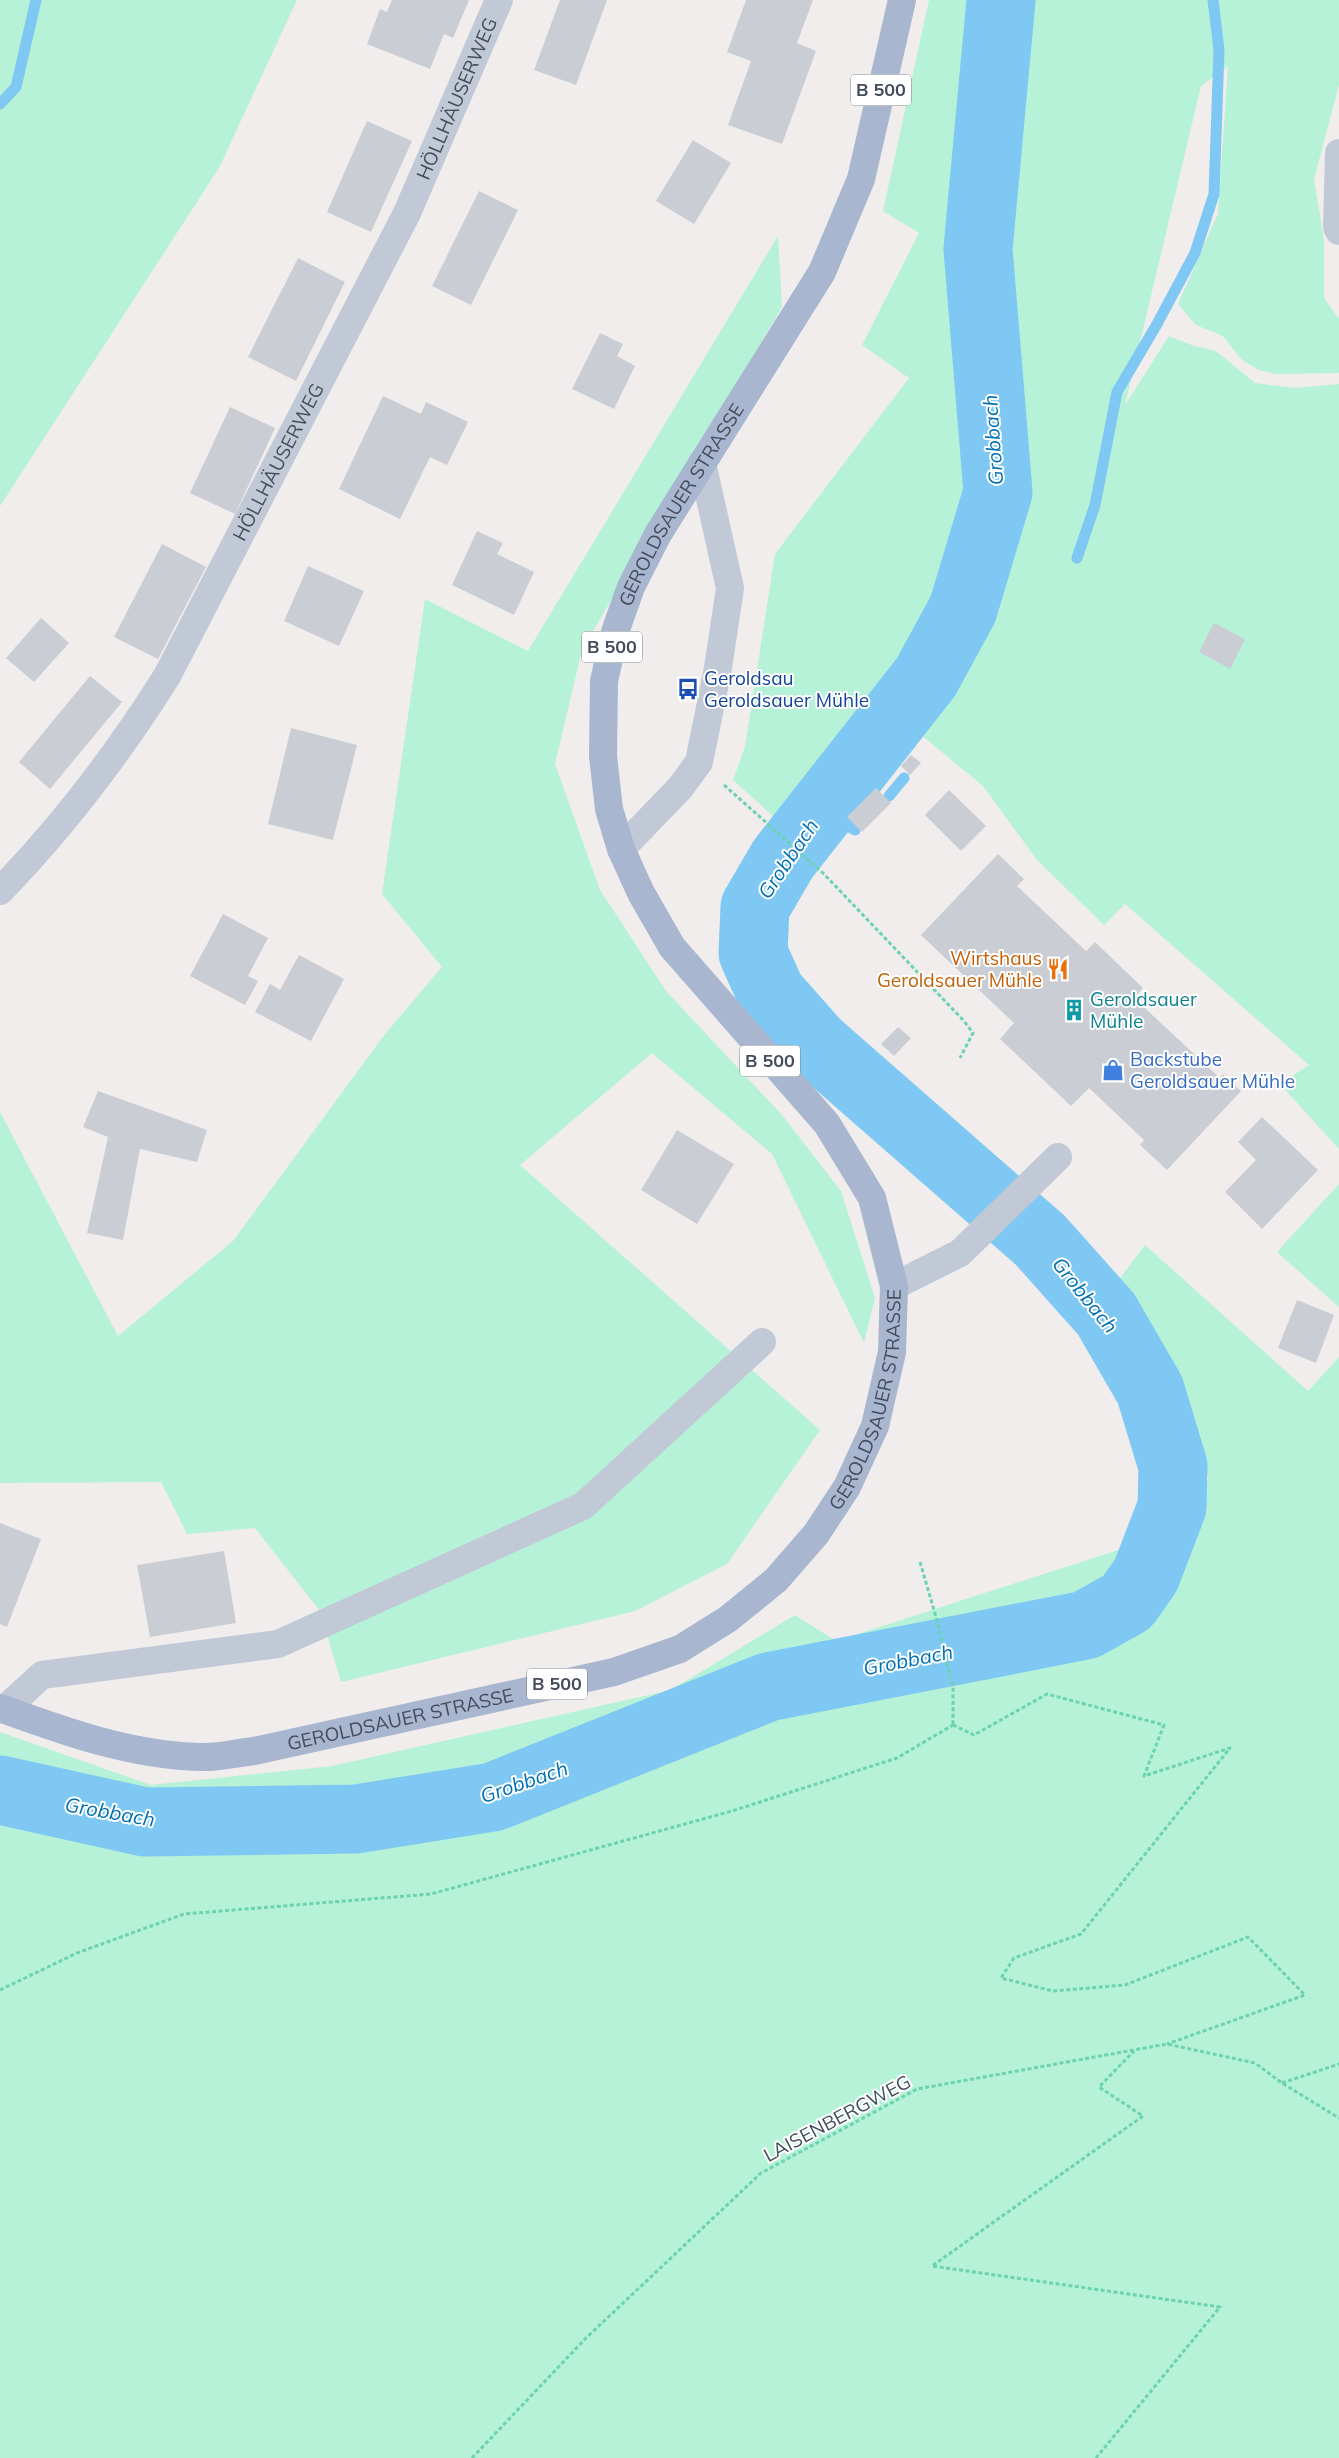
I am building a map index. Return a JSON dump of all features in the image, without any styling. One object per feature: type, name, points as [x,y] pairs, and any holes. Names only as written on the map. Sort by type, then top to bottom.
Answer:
[{"type":"main road","name":"GEROLDSAUER STRASSE","points":[[2,1709],[95,1741],[145,1753],[202,1757],[254,1751],[614,1672],[680,1649],[728,1618],[776,1580],[816,1534],[847,1487],[875,1426],[892,1352],[894,1286],[872,1198],[827,1124],[672,947],[641,893],[621,849],[609,809],[603,756],[604,681],[615,632],[631,587],[658,534],[822,272],[861,179],[902,0]]},
{"type":"street","name":"HÖLLHÄUSERWEG","points":[[0,891],[35,855],[83,799],[127,739],[167,676],[407,213],[499,0]]},
{"type":"street","points":[[1339,153],[1337,227],[1339,232]]},
{"type":"street","points":[[621,849],[680,788],[699,762],[718,668],[730,588],[702,463]]},
{"type":"street","points":[[894,1286],[960,1253],[1058,1157]]},
{"type":"street","name":"GEROLDSAUER STRASSE","points":[[2,1709],[42,1675],[278,1644],[583,1506],[762,1342]]},
{"type":"path","points":[[728,789],[823,874],[973,1033],[960,1058]]},
{"type":"path","points":[[920,1562],[953,1687],[953,1725]]},
{"type":"path","points":[[953,1725],[974,1735],[1047,1694],[1164,1725],[1144,1776],[1230,1748],[1081,1934],[1014,1958],[1002,1978],[1053,1990],[1126,1985],[1248,1937],[1305,1995],[1167,2044]]},
{"type":"path","points":[[0,1990],[77,1953],[184,1914],[431,1894],[732,1811],[897,1758],[953,1725]]},
{"type":"path","name":"LAISENBERGWEG","points":[[472,2458],[586,2338],[761,2173],[917,2089],[1167,2044],[1255,2063],[1282,2083],[1339,2118]]},
{"type":"path","points":[[1096,2458],[1220,2307],[932,2266],[1143,2116],[1099,2087],[1135,2051]]},
{"type":"path","points":[[1282,2083],[1339,2064]]},
{"type":"green space","points":[[0,0],[297,0],[219,168],[0,506]]},
{"type":"green space","points":[[929,0],[1339,0],[1339,85],[1314,179],[1324,240],[1324,298],[1339,319],[1339,373],[1275,374],[1259,370],[1242,360],[1223,336],[1196,325],[1178,304],[1218,214],[1228,66],[1201,86],[1125,405],[1169,336],[1194,346],[1216,351],[1255,383],[1295,388],[1339,384],[1339,1149],[1280,1084],[1309,1065],[1125,904],[1104,925],[1037,860],[983,786],[891,710],[784,826],[733,780],[745,747],[775,554],[909,378],[862,345],[919,233],[883,211]]},
{"type":"green space","points":[[778,236],[782,307],[582,650],[555,764],[600,890],[666,991],[782,1115],[841,1191],[875,1298],[864,1343],[772,1154],[652,1053],[520,1165],[820,1430],[727,1564],[635,1611],[341,1682],[320,1611],[255,1528],[187,1534],[161,1482],[0,1483],[0,1112],[118,1336],[233,1241],[385,1034],[442,967],[382,894],[425,599],[528,651]]},
{"type":"green space","points":[[1339,1184],[1339,1307],[1277,1252]]},
{"type":"green space","points":[[1145,1245],[1308,1391],[1339,1357],[1339,2458],[0,2458],[0,1732],[151,1785],[332,1766],[671,1690],[795,1615],[836,1641],[1137,1544],[1209,1480],[1117,1282]]},
{"type":"building","points":[[392,0],[469,0],[453,38],[444,34],[430,69],[367,44],[380,9],[387,12]]},
{"type":"building","points":[[560,0],[607,0],[576,85],[534,70]]},
{"type":"building","points":[[746,0],[813,0],[797,43],[816,51],[782,144],[728,125],[751,61],[727,52]]},
{"type":"building","points":[[367,121],[412,141],[371,232],[327,212]]},
{"type":"building","points":[[693,140],[731,163],[694,224],[656,201]]},
{"type":"building","points":[[479,191],[518,210],[471,305],[432,286]]},
{"type":"building","points":[[298,258],[345,282],[296,381],[248,357]]},
{"type":"building","points":[[600,333],[623,344],[617,356],[635,366],[614,409],[572,389]]},
{"type":"building","points":[[383,396],[421,414],[426,402],[468,422],[447,465],[430,457],[400,519],[339,489]]},
{"type":"building","points":[[230,407],[275,428],[235,514],[190,493]]},
{"type":"building","points":[[477,531],[503,543],[497,554],[534,572],[514,615],[452,585]]},
{"type":"building","points":[[162,544],[206,567],[158,659],[114,637]]},
{"type":"building","points":[[308,566],[364,591],[339,646],[284,621]]},
{"type":"building","points":[[41,618],[69,643],[34,682],[6,658]]},
{"type":"building","points":[[1214,623],[1245,639],[1230,669],[1199,652]]},
{"type":"building","points":[[90,676],[122,702],[50,789],[19,762]]},
{"type":"building","points":[[291,728],[357,745],[333,840],[268,824]]},
{"type":"building","points":[[911,755],[921,763],[910,775],[901,766]]},
{"type":"building","points":[[876,788],[891,803],[862,832],[847,817]]},
{"type":"building","points":[[949,790],[986,826],[961,851],[925,815]]},
{"type":"building","name":"Geroldsauer Mühle","points":[[998,854],[1024,879],[1017,886],[1086,951],[1095,942],[1143,988],[1134,998],[1220,1078],[1223,1074],[1241,1091],[1167,1170],[1140,1145],[1144,1140],[1089,1088],[1071,1106],[1000,1039],[1014,1023],[921,935]]},
{"type":"building","points":[[223,914],[268,938],[248,976],[258,981],[245,1005],[190,976]]},
{"type":"building","points":[[299,955],[344,979],[311,1041],[255,1012],[270,984],[280,990]]},
{"type":"building","points":[[898,1027],[911,1038],[894,1056],[881,1044]]},
{"type":"building","points":[[98,1091],[207,1130],[197,1162],[140,1149],[123,1240],[87,1233],[108,1137],[83,1127]]},
{"type":"building","points":[[1262,1117],[1318,1170],[1262,1229],[1225,1192],[1256,1160],[1238,1142]]},
{"type":"building","points":[[677,1130],[734,1164],[697,1224],[641,1190]]},
{"type":"building","points":[[1297,1300],[1334,1315],[1316,1363],[1278,1348]]},
{"type":"building","points":[[0,1523],[41,1539],[7,1627],[0,1624]]},
{"type":"building","points":[[224,1551],[236,1623],[150,1637],[137,1565]]},
{"type":"waterway","points":[[0,104],[16,87],[36,0]]},
{"type":"waterway","name":"Grobbach","points":[[0,1790],[145,1822],[356,1819],[493,1797],[768,1687],[1086,1625],[1127,1602],[1146,1575],[1172,1507],[1173,1466],[1150,1390],[1106,1314],[1040,1240],[816,1044],[771,993],[753,953],[755,907],[783,859],[926,677],[963,609],[998,492],[978,249],[1001,0]]},
{"type":"waterway","points":[[1077,558],[1095,505],[1117,392],[1157,324],[1195,253],[1214,194],[1219,50],[1213,0]]},
{"type":"waterway","points":[[889,796],[904,778]]},
{"type":"waterway","points":[[808,828],[837,820],[855,830]]},
{"type":"place","name":"Geroldsau Geroldsauer Mühle","points":[[688,689]]},
{"type":"place","name":"Wirtshaus Geroldsauer Mühle","points":[[1058,969]]},
{"type":"place","name":"Geroldsauer Mühle","points":[[1074,1010]]},
{"type":"place","name":"Backstube Geroldsauer Mühle","points":[[1113,1070]]}]
